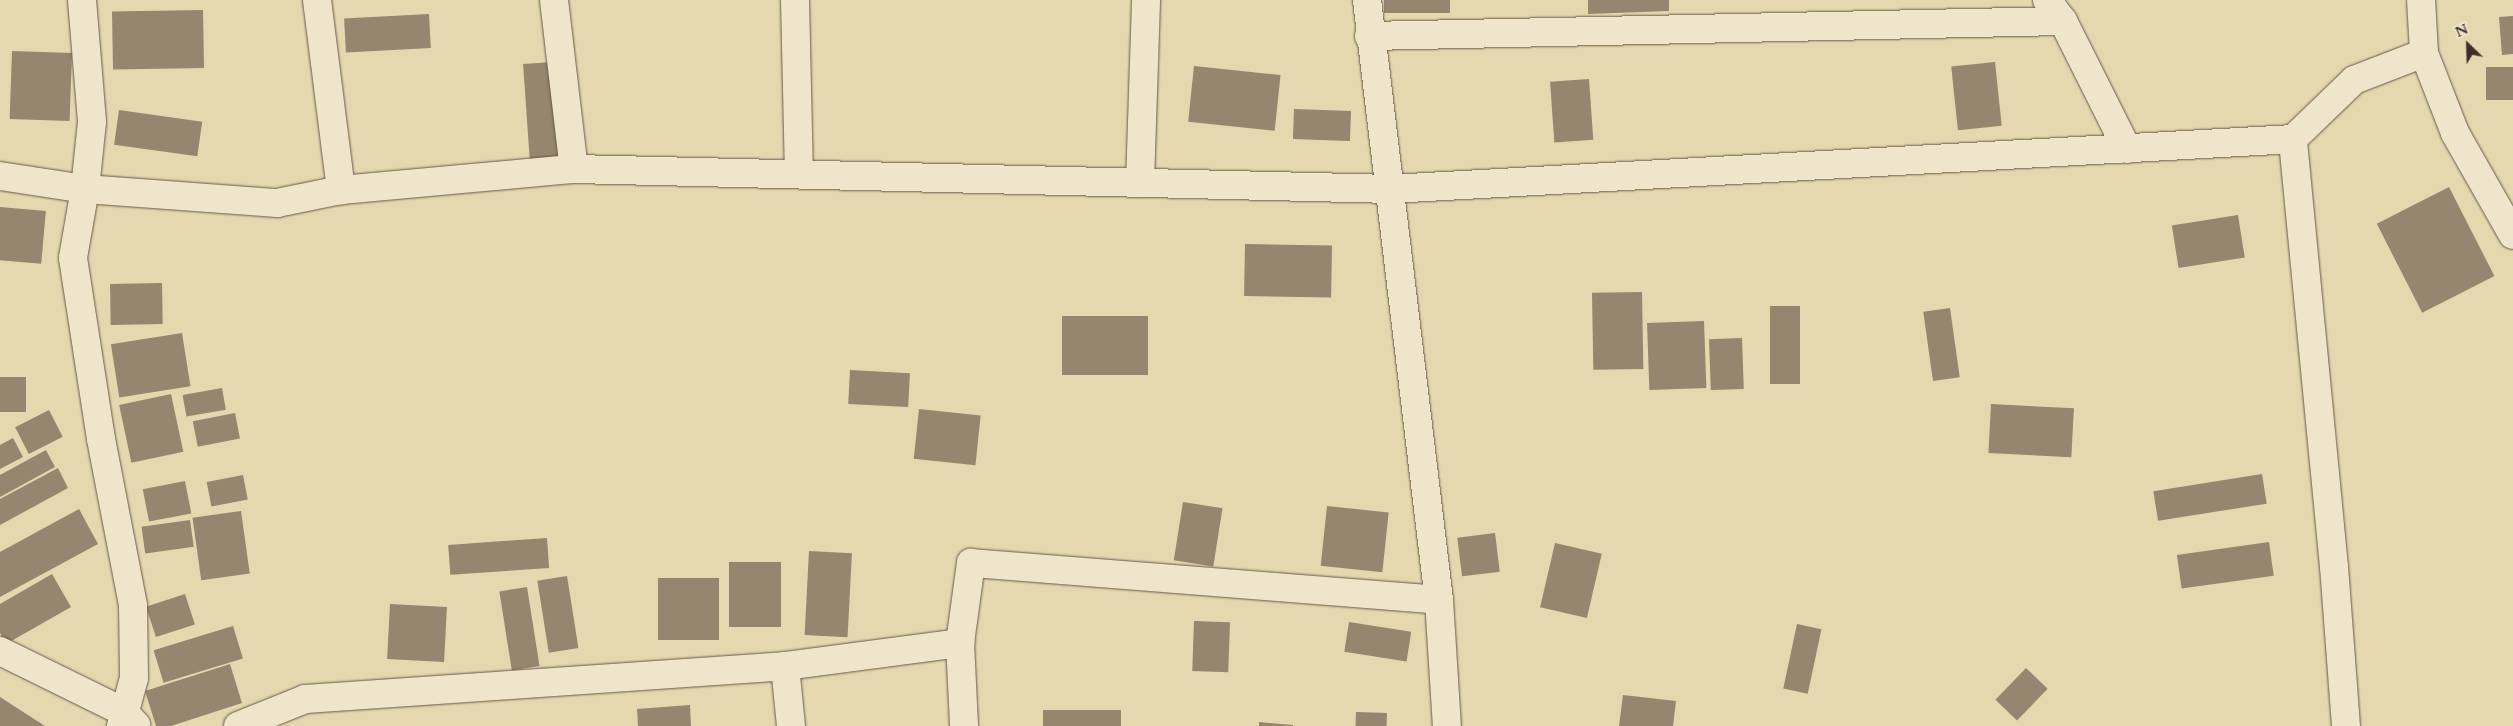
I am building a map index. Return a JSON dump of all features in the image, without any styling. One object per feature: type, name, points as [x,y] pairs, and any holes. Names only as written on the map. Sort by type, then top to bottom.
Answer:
[{"type":"street","points":[[0,651],[128,721],[134,678],[133,606],[101,439],[73,258],[86,190],[92,122],[82,0]]},
{"type":"street","points":[[317,0],[341,190]]},
{"type":"street","points":[[554,0],[574,169]]},
{"type":"street","points":[[795,0],[799,174]]},
{"type":"street","points":[[1140,183],[1146,0]]},
{"type":"street","points":[[1367,0],[1369,36],[1391,189],[1439,600],[1448,726]]},
{"type":"street","points":[[2421,0],[2424,53],[2455,133],[2513,235]]},
{"type":"street","points":[[1369,36],[2055,10],[2127,149]]},
{"type":"street","points":[[0,176],[86,190],[277,203],[341,190],[574,169],[1391,189],[2293,139],[2354,80],[2424,53]]},
{"type":"street","points":[[2293,139],[2334,567],[2346,726]]},
{"type":"street","points":[[964,726],[960,643],[971,563],[1439,600]]},
{"type":"street","points":[[238,726],[305,699],[785,666],[960,643]]},
{"type":"street","points":[[785,666],[791,726]]},
{"type":"building","points":[[1384,0],[1450,0],[1450,13],[1384,13]]},
{"type":"building","points":[[1588,0],[1669,0],[1669,11],[1588,14]]},
{"type":"building","points":[[203,10],[204,68],[113,70],[112,12]]},
{"type":"building","points":[[429,14],[431,48],[346,52],[344,18]]},
{"type":"building","points":[[2513,16],[2513,54],[2502,55],[2499,17]]},
{"type":"building","points":[[12,51],[72,53],[70,121],[10,119]]},
{"type":"building","points":[[553,62],[560,161],[530,163],[523,64]]},
{"type":"building","points":[[1995,62],[2002,126],[1958,130],[1951,67]]},
{"type":"building","points":[[1194,66],[1281,75],[1275,131],[1188,122]]},
{"type":"building","points":[[2486,67],[2513,67],[2513,100],[2486,100]]},
{"type":"building","points":[[1589,79],[1593,140],[1554,143],[1550,82]]},
{"type":"building","points":[[1294,109],[1351,111],[1350,141],[1293,139]]},
{"type":"building","points":[[119,110],[202,122],[197,156],[114,145]]},
{"type":"building","points":[[2449,187],[2494,276],[2422,313],[2377,224]]},
{"type":"building","points":[[0,207],[46,211],[41,264],[0,260]]},
{"type":"building","points":[[2238,215],[2245,257],[2179,268],[2172,225]]},
{"type":"building","points":[[1245,244],[1332,246],[1331,298],[1244,296]]},
{"type":"building","points":[[162,283],[163,324],[111,325],[110,284]]},
{"type":"building","points":[[1642,292],[1643,369],[1593,370],[1592,293]]},
{"type":"building","points":[[1770,306],[1800,306],[1800,384],[1770,384]]},
{"type":"building","points":[[1950,308],[1960,377],[1933,381],[1923,312]]},
{"type":"building","points":[[1062,316],[1148,316],[1148,375],[1062,375]]},
{"type":"building","points":[[1704,321],[1706,388],[1649,390],[1647,323]]},
{"type":"building","points":[[182,333],[190,386],[119,398],[111,344]]},
{"type":"building","points":[[1742,338],[1744,389],[1711,390],[1709,339]]},
{"type":"building","points":[[850,370],[910,373],[908,407],[848,404]]},
{"type":"building","points":[[0,377],[26,377],[26,412],[0,412]]},
{"type":"building","points":[[222,388],[226,410],[186,417],[183,395]]},
{"type":"building","points":[[171,394],[183,452],[131,463],[119,405]]},
{"type":"building","points":[[1991,404],[2074,408],[2071,457],[1988,453]]},
{"type":"building","points":[[919,409],[981,415],[975,465],[914,459]]},
{"type":"building","points":[[49,410],[63,437],[29,454],[15,427]]},
{"type":"building","points":[[235,413],[240,439],[198,447],[193,421]]},
{"type":"building","points":[[13,438],[23,457],[0,469],[0,445]]},
{"type":"building","points":[[46,450],[55,467],[0,497],[0,475]]},
{"type":"building","points":[[58,468],[68,488],[0,525],[0,499]]},
{"type":"building","points":[[2262,474],[2267,504],[2158,521],[2153,491]]},
{"type":"building","points":[[243,475],[248,500],[211,507],[207,482]]},
{"type":"building","points":[[185,481],[191,513],[149,522],[143,489]]},
{"type":"building","points":[[1183,502],[1223,508],[1213,567],[1174,560]]},
{"type":"building","points":[[1327,506],[1389,512],[1382,572],[1321,566]]},
{"type":"building","points":[[79,509],[98,544],[0,597],[0,552]]},
{"type":"building","points":[[241,511],[250,573],[201,580],[192,518]]},
{"type":"building","points":[[190,520],[194,547],[145,554],[141,527]]},
{"type":"building","points":[[1495,533],[1500,572],[1462,576],[1457,538]]},
{"type":"building","points":[[547,538],[549,568],[450,575],[448,545]]},
{"type":"building","points":[[2269,542],[2274,576],[2182,589],[2177,555]]},
{"type":"building","points":[[1555,543],[1602,554],[1587,618],[1540,607]]},
{"type":"building","points":[[809,551],[852,553],[848,637],[805,635]]},
{"type":"building","points":[[729,562],[781,562],[781,627],[729,627]]},
{"type":"building","points":[[52,574],[71,607],[6,644],[0,633],[0,604]]},
{"type":"building","points":[[567,576],[578,648],[549,653],[537,581]]},
{"type":"building","points":[[658,578],[719,578],[719,640],[658,640]]},
{"type":"building","points":[[527,587],[540,666],[512,670],[499,591]]},
{"type":"building","points":[[185,594],[195,624],[156,637],[146,607]]},
{"type":"building","points":[[390,604],[447,607],[444,662],[387,659]]},
{"type":"building","points":[[1194,621],[1230,622],[1228,672],[1192,671]]},
{"type":"building","points":[[1349,622],[1411,632],[1407,661],[1344,652]]},
{"type":"building","points":[[1797,624],[1821,629],[1808,694],[1783,689]]},
{"type":"building","points":[[233,626],[243,659],[164,683],[154,650]]},
{"type":"building","points":[[230,664],[242,703],[171,726],[156,726],[145,691]]},
{"type":"building","points":[[2026,668],[2048,689],[2017,720],[1995,700]]},
{"type":"building","points":[[1623,695],[1676,701],[1673,726],[1619,726]]},
{"type":"building","points":[[0,697],[45,726],[0,726]]},
{"type":"building","points":[[690,705],[691,726],[638,726],[637,709]]},
{"type":"building","points":[[1043,710],[1121,710],[1121,726],[1043,726]]},
{"type":"building","points":[[1356,712],[1387,713],[1387,726],[1356,726]]},
{"type":"building","points":[[1259,722],[1293,725],[1293,726],[1259,726]]}]
